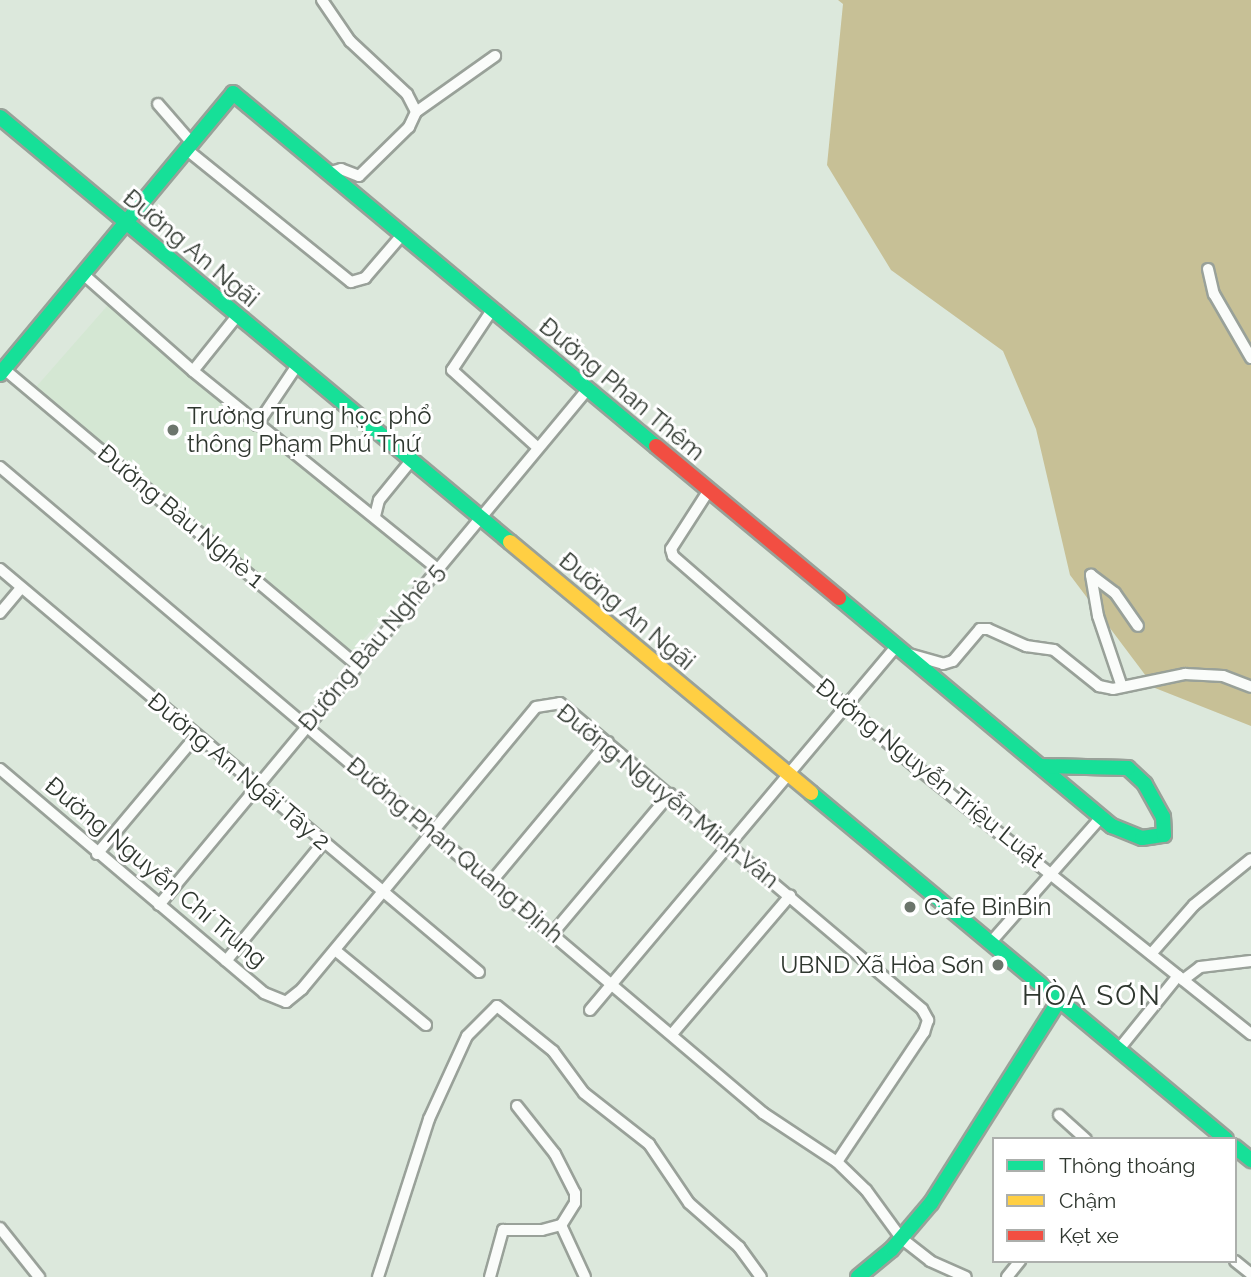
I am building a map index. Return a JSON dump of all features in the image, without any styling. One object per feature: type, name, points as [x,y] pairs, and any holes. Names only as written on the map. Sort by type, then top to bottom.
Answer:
[{"type":"main road","name":"Đường Phan Thêm","points":[[125,223],[233,93],[586,391],[909,654],[1040,766],[1107,821],[1142,838],[1164,835],[1163,817],[1138,774],[1106,765],[1040,766]]},
{"type":"main road","name":"Đường An Ngãi","points":[[0,117],[410,462],[1224,1137]]},
{"type":"main road","points":[[2,371],[125,223]]},
{"type":"main road","points":[[858,1277],[901,1238],[931,1203],[1060,999]]},
{"type":"main road","points":[[1237,1149],[1251,1160]]},
{"type":"street","points":[[322,0],[351,41],[407,94],[416,112]]},
{"type":"street","points":[[348,189],[409,127],[416,112],[495,56]]},
{"type":"street","points":[[158,104],[189,146],[351,282],[365,278],[402,235]]},
{"type":"street","points":[[328,173],[341,169],[359,176]]},
{"type":"street","points":[[1208,269],[1214,294],[1251,358]]},
{"type":"street","points":[[83,274],[257,425],[375,516],[436,568]]},
{"type":"street","points":[[492,310],[452,370],[538,448]]},
{"type":"street","points":[[193,371],[237,316]]},
{"type":"street","points":[[257,425],[296,366]]},
{"type":"street","name":"Đường Bàu Nghè 1","points":[[2,371],[356,664]]},
{"type":"street","name":"Đường Bàu Nghè 5","points":[[159,905],[356,664],[586,391]]},
{"type":"street","points":[[375,516],[379,500],[410,462]]},
{"type":"street","name":"Đường Phan Quang Định","points":[[0,467],[763,1113],[837,1162],[866,1190],[901,1238],[930,1261],[966,1277]]},
{"type":"street","name":"Đường Nguyễn Triệu Luật","points":[[709,490],[671,549],[673,556],[915,766],[1251,1034]]},
{"type":"street","name":"Đường An Ngãi Tây 2","points":[[0,569],[479,972]]},
{"type":"street","points":[[1122,687],[1098,616],[1091,575],[1115,593],[1138,626]]},
{"type":"street","points":[[0,613],[22,587]]},
{"type":"street","points":[[909,654],[943,664],[953,661],[980,629],[988,629],[1026,646],[1054,650],[1099,686],[1122,687],[1185,674],[1223,676],[1251,687]]},
{"type":"street","points":[[590,1010],[786,772],[896,646]]},
{"type":"street","name":"Đường Nguyễn Minh Vân","points":[[286,1002],[335,950],[536,707],[560,703],[922,1009],[928,1020],[837,1162]]},
{"type":"street","points":[[97,853],[197,735]]},
{"type":"street","points":[[492,881],[608,742]]},
{"type":"street","name":"Đường Nguyễn Chí Trung","points":[[0,769],[226,961],[273,999],[286,1002]]},
{"type":"street","points":[[553,933],[670,794]]},
{"type":"street","points":[[991,942],[1051,872],[1107,821]]},
{"type":"street","points":[[226,961],[323,843]]},
{"type":"street","points":[[1152,954],[1194,905],[1251,859]]},
{"type":"street","points":[[672,1034],[790,896]]},
{"type":"street","points":[[335,950],[426,1025]]},
{"type":"street","points":[[1119,1049],[1181,978],[1200,967],[1251,961]]},
{"type":"street","points":[[378,1277],[429,1119],[467,1036],[497,1006],[553,1051],[584,1093],[649,1144],[689,1203],[739,1247],[761,1277]]},
{"type":"street","points":[[490,1277],[503,1230],[542,1230],[561,1225],[575,1203],[575,1193],[547,1142],[517,1107]]},
{"type":"street","points":[[1059,1115],[1084,1137]]},
{"type":"street","points":[[561,1225],[585,1277]]},
{"type":"street","points":[[0,1227],[39,1277]]},
{"type":"street","points":[[1007,1277],[1018,1263]]},
{"type":"street","points":[[1237,1263],[1251,1274]]},
{"type":"shaded area","points":[[838,0],[1251,0],[1251,726],[1155,688],[1070,575],[1036,429],[1003,351],[891,270],[827,165],[843,4]]},
{"type":"shaded area","name":"Trường Trung học phổ thông Phạm Phú Thứ","points":[[108,305],[422,563],[422,572],[355,649],[345,649],[36,387]]},
{"type":"traffic: fast","points":[[0,374],[233,93],[656,446]]},
{"type":"traffic: fast","points":[[0,117],[510,542]]},
{"type":"traffic: fast","points":[[839,598],[1112,826],[1142,838],[1164,835],[1163,817],[1145,784],[1128,768],[1040,766]]},
{"type":"traffic: fast","points":[[811,793],[1224,1137]]},
{"type":"traffic: fast","points":[[858,1277],[892,1249],[931,1203],[1060,999]]},
{"type":"traffic: fast","points":[[1237,1149],[1251,1160]]},
{"type":"traffic: slow","points":[[510,542],[811,793]]},
{"type":"traffic: jam","points":[[656,446],[839,598]]},
{"type":"place","name":"Trường Trung học phổ thông Phạm Phú Thứ","points":[[173,430]]},
{"type":"place","name":"Cafe BinBin","points":[[910,907]]},
{"type":"place","name":"UBND Xã Hòa Sơn","points":[[998,965]]},
{"type":"district","name":"HÒA SƠN","points":[[1092,996]]}]
